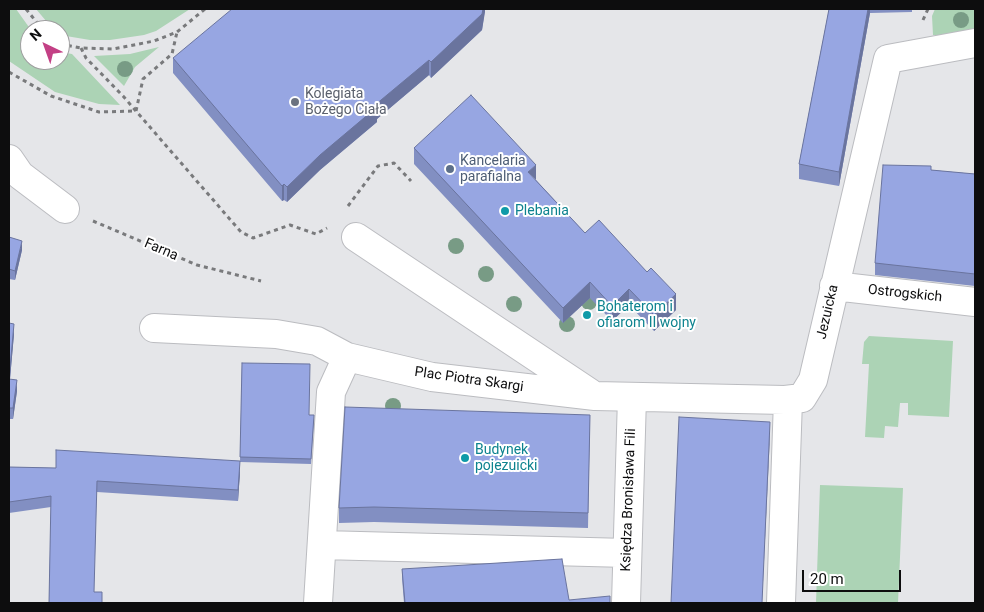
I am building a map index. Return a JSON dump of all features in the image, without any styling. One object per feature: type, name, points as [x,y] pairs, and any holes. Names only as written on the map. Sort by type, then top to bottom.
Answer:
[{"type":"street","name":"Jezuicka","points":[[788,400],[802,398],[812,380],[888,59],[975,42]]},
{"type":"street","points":[[14,167],[65,209]]},
{"type":"street","points":[[349,226],[595,396]]},
{"type":"street","name":"Ostrogskich","points":[[834,286],[975,302]]},
{"type":"street","name":"Plac Piotra Skargi","points":[[154,328],[276,334],[317,341],[347,357],[432,377],[595,396],[632,397]]},
{"type":"street","points":[[318,603],[331,392],[347,357]]},
{"type":"street","points":[[632,397],[788,400],[781,603]]},
{"type":"street","name":"Księdza Bronisława Fili","points":[[626,603],[632,397]]},
{"type":"street","points":[[322,545],[627,553]]},
{"type":"path","points":[[26,9],[35,20]]},
{"type":"path","points":[[70,46],[113,49],[154,41],[177,32],[205,9]]},
{"type":"path","points":[[136,111],[143,79],[172,54],[177,32]]},
{"type":"path","points":[[82,48],[86,58],[136,111],[241,232],[253,238],[290,225],[316,234],[330,226]]},
{"type":"path","points":[[9,72],[51,96],[99,112],[136,111]]},
{"type":"path","points":[[349,226],[378,166],[394,163],[412,181]]},
{"type":"path","name":"Farna","points":[[65,209],[198,265],[261,281]]},
{"type":"green space","points":[[9,9],[16,9],[24,20],[20,20],[20,68],[9,61]]},
{"type":"green space","points":[[36,9],[190,9],[156,31],[144,35],[110,40],[90,40],[70,37],[70,20],[45,20]]},
{"type":"green space","points":[[935,9],[975,9],[975,29],[950,35],[933,35],[932,16]]},
{"type":"green space","points":[[159,47],[135,67],[124,86],[94,56],[130,54]]},
{"type":"green space","points":[[70,54],[72,54],[120,105],[99,104],[55,92],[22,70],[70,70]]},
{"type":"green space","points":[[869,336],[953,341],[949,417],[908,415],[908,403],[900,403],[898,427],[885,426],[884,438],[865,437],[869,364],[862,364],[864,342]]},
{"type":"green space","points":[[820,485],[903,488],[898,603],[816,603]]},
{"type":"building","name":"Kolegiata Bożego Ciała","points":[[232,9],[483,9],[482,14],[431,62],[429,60],[375,105],[377,107],[320,155],[287,187],[284,184],[282,186],[173,58]]},
{"type":"building","points":[[829,9],[868,9],[839,172],[799,164]]},
{"type":"building","name":"Plebania","points":[[471,95],[536,165],[528,172],[585,233],[599,220],[647,272],[651,268],[676,294],[654,315],[629,289],[612,306],[590,282],[563,308],[414,148]]},
{"type":"building","points":[[883,165],[931,166],[931,170],[975,174],[975,274],[875,263]]},
{"type":"building","points":[[9,237],[22,241],[15,271],[9,269]]},
{"type":"building","points":[[9,323],[14,324],[9,379]]},
{"type":"building","points":[[242,363],[310,364],[309,415],[314,415],[311,459],[240,457]]},
{"type":"building","points":[[9,379],[17,380],[13,408],[9,408]]},
{"type":"building","name":"Budynek pojezuicki","points":[[345,407],[590,415],[588,513],[374,507],[339,508]]},
{"type":"building","points":[[679,417],[770,422],[762,603],[671,603]]},
{"type":"building","points":[[56,450],[240,461],[238,490],[97,481],[94,592],[102,592],[102,603],[49,603],[51,496],[9,502],[9,467],[56,468]]},
{"type":"building","points":[[562,559],[569,600],[610,596],[610,603],[405,603],[402,569]]},
{"type":"place","name":"Kolegiata Bożego Ciała","points":[[295,102]]},
{"type":"place","name":"Kancelaria parafialna","points":[[450,169]]},
{"type":"place","name":"Plebania","points":[[505,211]]},
{"type":"place","name":"Bohaterom i ofiarom II wojny","points":[[587,315]]},
{"type":"place","name":"Budynek pojezuicki","points":[[465,458]]}]
